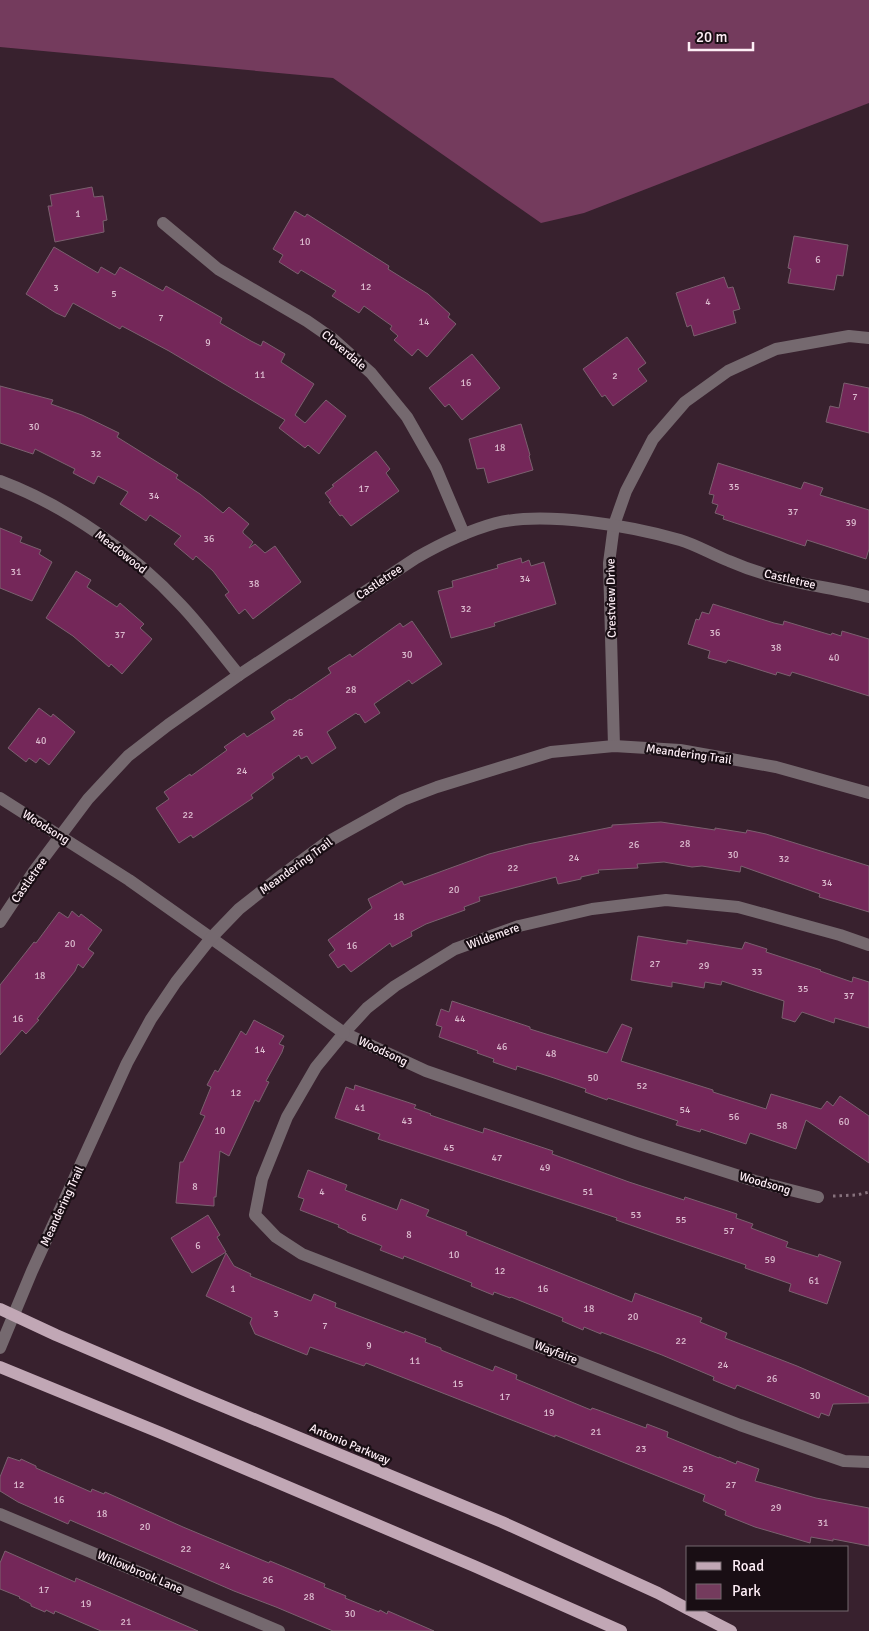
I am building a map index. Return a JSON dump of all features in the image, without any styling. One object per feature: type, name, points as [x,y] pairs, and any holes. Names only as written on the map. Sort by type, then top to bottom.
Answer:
[{"type":"main road","name":"Antonio Parkway","points":[[0,1309],[196,1395],[502,1522],[686,1607]]},
{"type":"main road","points":[[0,1367],[286,1486],[614,1630]]},
{"type":"main road","name":"Antonio Parkway","points":[[693,1611],[731,1631]]},
{"type":"street","name":"Cloverdale","points":[[163,223],[218,269],[307,321],[332,339],[371,373],[407,417],[436,468],[464,534]]},
{"type":"street","name":"Crestview Drive","points":[[614,746],[609,563],[614,526],[626,491],[652,439],[685,402],[728,370],[776,349],[850,336],[869,338]]},
{"type":"street","name":"Meadowood","points":[[0,482],[23,490],[82,523],[136,561],[181,604],[239,675]]},
{"type":"street","name":"Castletree","points":[[0,922],[34,871],[88,799],[128,756],[239,675],[416,558],[440,544],[464,534],[498,523],[530,519],[567,520],[614,526],[682,540],[732,563],[780,578],[849,591],[869,597]]},
{"type":"street","name":"Meandering Trail","points":[[0,1348],[32,1271],[127,1063],[151,1018],[176,982],[211,938],[239,910],[324,844],[402,800],[437,787],[551,752],[614,746],[680,750],[776,767],[869,793]]},
{"type":"street","name":"Woodsong","points":[[0,798],[129,880],[344,1033],[426,1071],[636,1143],[755,1181],[818,1197]]},
{"type":"street","name":"Wildemere","points":[[255,1215],[262,1178],[287,1117],[316,1067],[367,1008],[395,986],[455,950],[519,926],[592,909],[666,900],[738,907],[840,935],[869,945]]},
{"type":"street","name":"Wayfaire","points":[[255,1215],[276,1237],[302,1254],[740,1425],[844,1461],[869,1462]]},
{"type":"street","name":"Willowbrook Lane","points":[[0,1514],[279,1631]]},
{"type":"path","points":[[818,1197],[857,1195],[869,1192]]},
{"type":"green space","points":[[0,0],[869,0],[869,103],[584,213],[541,223],[333,78],[0,47]]},
{"type":"building","points":[[92,187],[94,197],[103,196],[107,220],[103,221],[104,232],[55,242],[48,206],[52,206],[50,195]]},
{"type":"building","points":[[295,211],[305,217],[307,214],[389,266],[388,269],[428,294],[450,314],[448,317],[456,324],[427,357],[418,349],[412,356],[394,340],[398,336],[390,329],[392,326],[364,306],[359,313],[332,296],[336,291],[301,270],[298,274],[279,262],[283,255],[273,249]]},
{"type":"building","points":[[794,236],[848,245],[843,276],[837,275],[834,290],[788,283],[791,269],[788,268]]},
{"type":"building","points":[[54,247],[98,273],[101,267],[115,275],[120,267],[163,291],[166,286],[222,318],[220,323],[251,341],[261,346],[263,341],[285,354],[281,362],[314,384],[295,415],[305,423],[326,400],[346,416],[319,454],[308,445],[305,448],[279,428],[285,420],[169,351],[122,326],[120,329],[73,303],[65,317],[56,313],[26,294]]},
{"type":"building","points":[[724,277],[728,288],[733,287],[740,309],[733,311],[736,323],[694,336],[691,325],[687,327],[676,293]]},
{"type":"building","points":[[627,337],[646,363],[638,369],[647,381],[613,406],[605,395],[602,397],[583,369]]},
{"type":"building","points":[[472,354],[500,388],[462,420],[449,404],[445,407],[429,388]]},
{"type":"building","points":[[844,383],[869,388],[869,433],[826,422],[830,406],[839,408]]},
{"type":"building","points":[[0,386],[53,400],[51,404],[82,415],[119,433],[117,437],[178,475],[176,478],[200,494],[223,513],[229,507],[249,524],[243,533],[253,542],[249,548],[255,544],[265,553],[275,546],[301,582],[253,619],[245,609],[239,614],[225,595],[229,592],[213,571],[196,556],[193,560],[174,544],[181,536],[150,515],[146,521],[120,504],[128,492],[98,476],[94,484],[73,473],[75,469],[35,449],[33,454],[0,443]]},
{"type":"building","points":[[521,424],[533,470],[488,483],[484,468],[477,469],[469,439]]},
{"type":"building","points":[[376,451],[390,469],[386,473],[399,491],[351,526],[342,515],[340,516],[329,502],[331,501],[325,493],[334,486],[332,485]]},
{"type":"building","points":[[718,463],[801,489],[804,482],[823,488],[820,495],[869,510],[869,549],[866,559],[807,540],[805,546],[723,519],[724,516],[715,513],[718,505],[712,503],[714,495],[709,494]]},
{"type":"building","points":[[0,528],[22,537],[20,542],[41,550],[39,554],[52,562],[32,601],[0,588]]},
{"type":"building","points":[[521,558],[522,563],[529,560],[531,566],[544,562],[556,604],[494,623],[495,626],[451,638],[438,591],[453,587],[452,581],[498,568],[497,565]]},
{"type":"building","points":[[76,571],[91,580],[87,587],[117,607],[120,603],[144,624],[140,628],[152,639],[122,674],[111,664],[109,667],[73,636],[46,618]]},
{"type":"building","points":[[713,604],[774,623],[783,625],[784,621],[831,635],[832,633],[841,636],[842,631],[869,639],[869,696],[792,672],[790,676],[777,672],[776,675],[728,660],[726,663],[708,658],[710,651],[688,644],[696,619],[699,620],[702,612],[709,614]]},
{"type":"building","points":[[412,621],[442,664],[412,684],[409,680],[374,704],[380,713],[365,723],[359,714],[356,713],[327,732],[336,748],[312,764],[307,756],[301,759],[299,755],[272,774],[274,778],[251,795],[253,798],[193,838],[191,835],[179,843],[156,808],[169,799],[164,792],[190,774],[191,776],[227,750],[224,747],[244,733],[247,737],[275,719],[271,712],[331,673],[328,668],[350,654],[352,657],[400,623],[403,627]]},
{"type":"building","points":[[39,708],[51,717],[53,714],[75,732],[49,765],[40,758],[36,763],[29,758],[26,762],[8,748]]},
{"type":"building","points":[[661,822],[746,833],[747,830],[766,834],[869,866],[869,912],[819,897],[820,894],[741,866],[740,872],[664,862],[637,864],[638,868],[598,870],[599,873],[558,884],[556,877],[479,897],[480,901],[464,907],[465,910],[426,924],[411,932],[412,936],[392,947],[390,943],[351,972],[344,964],[338,968],[329,955],[335,950],[328,940],[372,908],[368,899],[402,881],[404,885],[489,854],[528,844],[612,827],[612,825]]},
{"type":"building","points":[[72,911],[79,917],[81,914],[102,930],[88,949],[94,953],[83,968],[78,964],[75,971],[37,1019],[39,1020],[26,1034],[22,1030],[0,1055],[0,985],[34,942],[36,943],[59,912],[68,918]]},
{"type":"building","points":[[638,936],[687,944],[687,940],[742,949],[745,942],[767,949],[766,952],[852,982],[853,977],[869,982],[869,1028],[835,1018],[834,1023],[802,1012],[795,1022],[782,1018],[784,1001],[722,981],[721,985],[705,982],[704,988],[672,982],[672,987],[631,980]]},
{"type":"building","points":[[452,1001],[530,1027],[530,1029],[607,1053],[622,1024],[632,1028],[621,1061],[766,1109],[771,1094],[821,1109],[827,1101],[833,1106],[840,1096],[869,1116],[869,1163],[806,1120],[796,1149],[750,1133],[746,1144],[701,1129],[700,1132],[676,1125],[678,1121],[608,1098],[607,1100],[585,1092],[586,1089],[517,1066],[516,1070],[493,1062],[494,1059],[477,1053],[478,1051],[439,1037],[442,1027],[436,1025],[441,1009],[449,1012]]},
{"type":"building","points":[[254,1020],[284,1036],[279,1044],[284,1046],[282,1052],[266,1081],[269,1082],[259,1102],[255,1100],[229,1156],[220,1151],[214,1206],[176,1203],[180,1162],[183,1162],[205,1116],[200,1114],[211,1087],[207,1085],[215,1070],[218,1072],[241,1031],[246,1035]]},
{"type":"building","points":[[355,1085],[416,1105],[414,1108],[430,1115],[483,1133],[484,1128],[553,1151],[552,1154],[629,1182],[684,1200],[685,1197],[737,1214],[736,1218],[753,1224],[751,1228],[788,1242],[786,1247],[818,1257],[819,1254],[841,1262],[827,1304],[789,1291],[791,1284],[745,1268],[746,1265],[616,1220],[617,1218],[378,1139],[380,1134],[335,1118],[346,1087],[354,1090]]},
{"type":"building","points":[[308,1170],[347,1185],[345,1190],[397,1210],[401,1199],[429,1210],[426,1216],[467,1232],[466,1235],[632,1302],[635,1293],[702,1318],[700,1322],[727,1333],[725,1338],[869,1397],[869,1403],[833,1404],[829,1416],[821,1413],[819,1418],[737,1385],[735,1389],[713,1380],[714,1377],[601,1332],[601,1334],[584,1327],[583,1330],[562,1321],[563,1318],[511,1297],[494,1292],[493,1295],[471,1286],[472,1283],[404,1256],[403,1259],[380,1250],[382,1246],[347,1232],[338,1227],[339,1225],[300,1210],[304,1199],[298,1197]]},
{"type":"building","points":[[208,1215],[220,1235],[217,1237],[226,1252],[192,1273],[171,1238]]},
{"type":"building","points":[[226,1253],[234,1266],[251,1274],[250,1276],[311,1301],[314,1294],[336,1303],[335,1307],[404,1333],[405,1331],[426,1339],[425,1342],[441,1348],[441,1350],[493,1371],[495,1366],[517,1375],[516,1379],[591,1410],[592,1408],[646,1428],[647,1424],[668,1432],[667,1437],[719,1458],[736,1464],[737,1461],[759,1469],[755,1481],[816,1498],[869,1508],[869,1546],[811,1537],[810,1543],[755,1527],[725,1515],[726,1511],[703,1501],[705,1495],[555,1435],[555,1437],[366,1363],[364,1366],[310,1347],[307,1355],[255,1334],[250,1323],[252,1318],[206,1296]]},
{"type":"building","points":[[8,1457],[20,1461],[21,1459],[36,1466],[36,1468],[91,1492],[92,1489],[104,1494],[105,1492],[269,1563],[270,1561],[325,1584],[324,1587],[346,1596],[345,1598],[379,1612],[380,1610],[387,1614],[388,1611],[434,1631],[333,1631],[234,1591],[70,1520],[68,1524],[18,1502],[0,1491],[0,1477]]},
{"type":"building","points":[[5,1551],[75,1582],[76,1578],[198,1631],[101,1631],[55,1611],[54,1614],[46,1610],[45,1612],[31,1606],[31,1604],[20,1597],[0,1589],[0,1563]]}]
